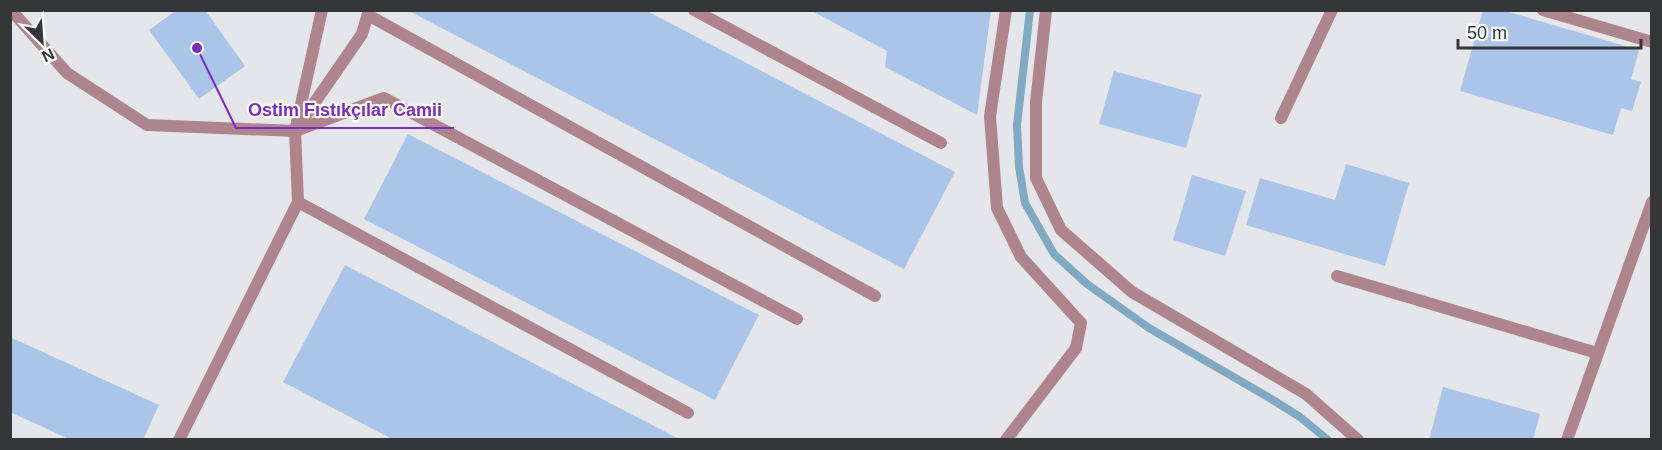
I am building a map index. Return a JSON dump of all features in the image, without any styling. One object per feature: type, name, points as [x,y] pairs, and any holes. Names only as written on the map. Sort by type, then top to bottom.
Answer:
[{"type":"street","points":[[10,10],[67,73],[147,125],[295,131],[384,98],[797,319]]},
{"type":"street","points":[[179,440],[298,201],[295,131],[322,10]]},
{"type":"street","points":[[694,10],[941,143]]},
{"type":"street","points":[[1005,10],[990,116],[997,208],[1021,257],[1081,322],[1076,348],[1006,440]]},
{"type":"street","points":[[1046,10],[1036,102],[1036,178],[1060,230],[1132,292],[1306,394],[1358,440]]},
{"type":"street","points":[[1281,118],[1332,10]]},
{"type":"street","points":[[1543,10],[1652,42]]},
{"type":"street","points":[[295,131],[362,34],[368,13],[875,296]]},
{"type":"street","points":[[298,201],[688,413]]},
{"type":"street","points":[[1567,440],[1652,202]]},
{"type":"street","points":[[1337,276],[1597,354]]},
{"type":"building","points":[[177,10],[205,10],[245,66],[199,99],[149,30]]},
{"type":"building","points":[[407,10],[645,10],[955,172],[904,269]]},
{"type":"building","points":[[810,10],[991,10],[977,115],[885,67],[887,51]]},
{"type":"building","points":[[1483,10],[1502,10],[1639,50],[1631,79],[1641,82],[1632,111],[1621,108],[1613,135],[1460,91]]},
{"type":"building","points":[[1114,71],[1201,95],[1186,148],[1099,124]]},
{"type":"building","points":[[408,134],[759,315],[715,400],[364,219]]},
{"type":"building","points":[[1346,164],[1409,183],[1385,266],[1246,225],[1260,178],[1335,200]]},
{"type":"building","points":[[1192,175],[1246,191],[1225,256],[1173,240]]},
{"type":"building","points":[[345,265],[681,440],[394,440],[283,382]]},
{"type":"building","points":[[10,337],[159,405],[143,440],[71,440],[10,412]]},
{"type":"building","points":[[1443,387],[1540,414],[1533,440],[1429,440]]},
{"type":"waterway","points":[[1030,10],[1017,125],[1019,167],[1025,203],[1054,254],[1087,284],[1149,328],[1300,417],[1328,440]]},
{"type":"place","name":"Ostim Fıstıkçılar Camii","points":[[197,48]]}]
